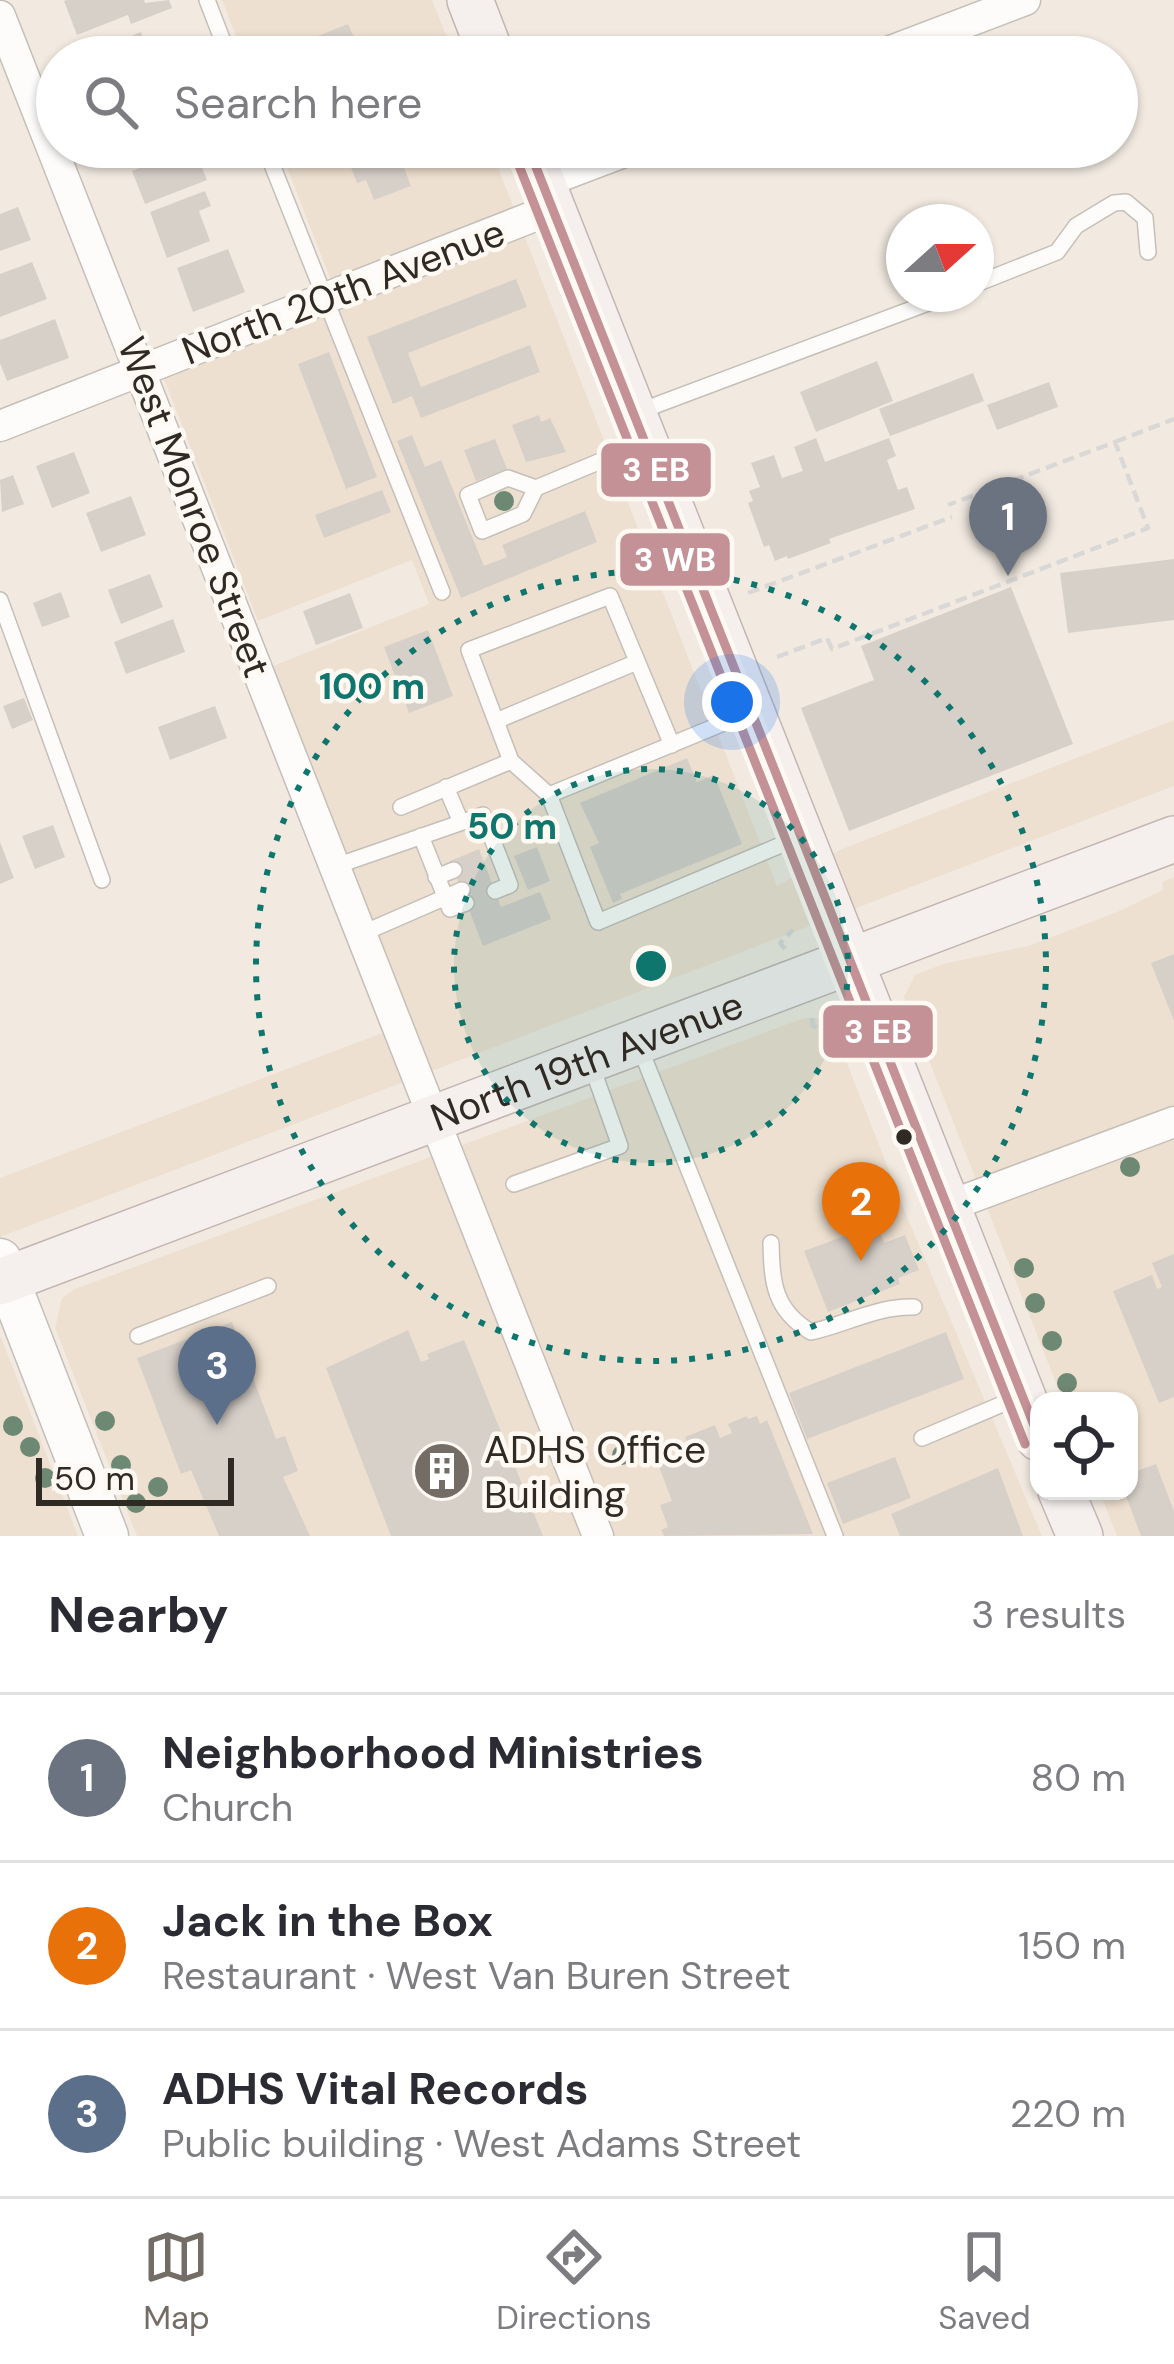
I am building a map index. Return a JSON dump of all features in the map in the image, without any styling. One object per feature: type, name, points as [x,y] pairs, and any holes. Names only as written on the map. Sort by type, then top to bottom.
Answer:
[{"type":"main road","points":[[470,0],[484,36]]},
{"type":"main road","points":[[541,180],[1030,1416]]},
{"type":"main road","name":"North 19th Avenue","points":[[2,1273],[590,1061],[1174,839]]},
{"type":"main road","points":[[2,1273],[107,1536]]},
{"type":"main road","points":[[1065,1500],[1080,1536]]},
{"type":"street","points":[[930,36],[1025,0]]},
{"type":"street","name":"West Monroe Street","points":[[0,16],[36,107]]},
{"type":"street","name":"West Monroe Street","points":[[60,168],[598,1536]]},
{"type":"street","name":"North 20th Avenue","points":[[0,426],[325,298],[541,180],[576,168]]},
{"type":"street","points":[[946,1207],[1174,1122]]},
{"type":"lane","points":[[207,0],[221,36]]},
{"type":"lane","points":[[273,168],[442,592]]},
{"type":"lane","points":[[994,277],[1057,252],[1076,226],[1114,203],[1126,202],[1145,218],[1148,252]]},
{"type":"lane","points":[[536,488],[638,428],[910,312]]},
{"type":"lane","points":[[672,745],[610,596],[469,650],[511,761],[550,795],[598,922],[800,837]]},
{"type":"lane","points":[[0,600],[103,880]]},
{"type":"lane","points":[[496,721],[637,662]]},
{"type":"lane","points":[[550,795],[751,712]]},
{"type":"lane","points":[[401,807],[511,761]]},
{"type":"lane","points":[[446,788],[460,820]]},
{"type":"lane","points":[[336,866],[483,815],[496,872]]},
{"type":"lane","points":[[421,836],[443,893]]},
{"type":"lane","points":[[361,934],[460,886],[443,893]]},
{"type":"lane","points":[[638,1043],[835,1536]]},
{"type":"lane","points":[[514,1184],[620,1146],[590,1061]]},
{"type":"lane","points":[[771,1243],[772,1280],[788,1318],[811,1331],[888,1306],[914,1307]]},
{"type":"lane","points":[[138,1336],[268,1286]]},
{"type":"lane","points":[[922,1438],[1022,1396]]},
{"type":"path","points":[[948,506],[1174,419]]},
{"type":"path","points":[[777,657],[827,638],[832,649],[1148,528],[1115,442]]},
{"type":"path","points":[[748,592],[952,517]]},
{"type":"path","points":[[785,949],[780,944],[793,930]]},
{"type":"path","points":[[812,1018],[813,1026],[826,1034],[832,1029]]},
{"type":"shaded area","points":[[222,0],[432,0],[447,36],[236,36]]},
{"type":"shaded area","points":[[287,168],[498,168],[777,886],[842,849],[1174,720],[1174,786],[0,1237],[0,1178],[382,1033],[243,678],[429,604],[412,560],[258,621],[164,379],[342,309]]},
{"type":"shaded area","points":[[1174,877],[1174,1536],[1117,1536],[1103,1500],[1138,1500],[1138,1392],[1059,1392],[904,997],[915,975],[943,964],[1028,946],[1117,912],[1163,890],[1162,882]]},
{"type":"shaded area","points":[[804,1018],[817,1018],[835,1032],[1042,1536],[137,1536],[55,1328],[62,1298],[75,1289]]},
{"type":"shaded area","points":[[1,1337],[78,1536],[0,1536]]},
{"type":"building","points":[[67,0],[169,0],[172,8],[131,24],[128,15],[77,35]]},
{"type":"building","points":[[348,24],[353,36],[318,36]]},
{"type":"building","points":[[202,168],[207,180],[145,204],[132,171]]},
{"type":"building","points":[[351,168],[404,168],[411,186],[374,200],[366,180],[357,183]]},
{"type":"building","points":[[205,191],[211,206],[199,211],[210,241],[167,258],[150,212]]},
{"type":"building","points":[[18,207],[31,240],[0,251],[0,214]]},
{"type":"building","points":[[228,249],[245,292],[193,312],[177,268]]},
{"type":"building","points":[[32,262],[47,299],[0,317],[0,274]]},
{"type":"building","points":[[516,279],[527,307],[408,353],[421,387],[530,345],[540,372],[421,418],[412,396],[393,404],[367,337]]},
{"type":"building","points":[[55,319],[69,358],[7,381],[0,363],[0,340]]},
{"type":"building","points":[[329,352],[377,477],[346,489],[298,364]]},
{"type":"building","points":[[877,361],[893,401],[816,432],[800,392]]},
{"type":"building","points":[[973,373],[984,401],[890,436],[879,409]]},
{"type":"building","points":[[1049,382],[1058,407],[997,430],[987,405]]},
{"type":"building","points":[[539,415],[541,422],[550,418],[566,452],[526,462],[512,425]]},
{"type":"building","points":[[412,435],[425,467],[441,460],[484,566],[507,557],[502,545],[585,511],[597,542],[461,598],[397,441]]},
{"type":"building","points":[[816,438],[825,462],[889,438],[896,456],[887,460],[898,490],[907,487],[915,509],[775,561],[769,545],[764,547],[748,503],[753,501],[749,491],[760,487],[751,463],[774,455],[782,478],[803,471],[794,447]]},
{"type":"building","points":[[495,439],[507,469],[476,481],[464,450]]},
{"type":"building","points":[[74,452],[90,493],[52,508],[36,466]]},
{"type":"building","points":[[13,475],[24,504],[2,512],[0,480]]},
{"type":"building","points":[[382,490],[391,512],[324,538],[315,515]]},
{"type":"building","points":[[131,496],[146,535],[101,552],[86,513]]},
{"type":"building","points":[[1174,559],[1174,620],[1068,633],[1060,573]]},
{"type":"building","points":[[150,574],[163,607],[121,624],[108,590]]},
{"type":"building","points":[[1011,587],[1073,744],[849,831],[801,708],[874,680],[861,646]]},
{"type":"building","points":[[61,592],[70,617],[42,627],[33,603]]},
{"type":"building","points":[[350,593],[363,628],[316,645],[303,611]]},
{"type":"building","points":[[173,619],[185,652],[126,674],[114,642]]},
{"type":"building","points":[[428,630],[453,696],[409,713],[384,647]]},
{"type":"building","points":[[24,698],[33,720],[12,729],[3,706]]},
{"type":"building","points":[[215,706],[227,738],[170,760],[158,727]]},
{"type":"building","points":[[687,758],[697,782],[714,775],[742,844],[620,894],[622,899],[613,903],[590,847],[599,843],[580,803]]},
{"type":"building","points":[[53,825],[65,857],[35,869],[22,836]]},
{"type":"building","points":[[0,842],[14,878],[0,884]]},
{"type":"building","points":[[537,847],[550,881],[528,890],[514,856]]},
{"type":"building","points":[[479,849],[501,907],[540,892],[551,919],[483,946],[450,861]]},
{"type":"building","points":[[1174,954],[1174,1021],[1151,963]]},
{"type":"building","points":[[877,1224],[884,1243],[905,1235],[919,1270],[898,1278],[900,1284],[828,1312],[804,1251]]},
{"type":"building","points":[[1174,1254],[1174,1397],[1159,1403],[1113,1291],[1152,1275],[1157,1289],[1162,1287],[1152,1263]]},
{"type":"building","points":[[232,1322],[276,1439],[285,1436],[298,1471],[283,1477],[310,1536],[219,1536],[191,1470],[181,1474],[137,1358]]},
{"type":"building","name":"ADHS Office Building","points":[[408,1330],[421,1362],[429,1359],[427,1354],[464,1340],[543,1536],[391,1536],[326,1368]]},
{"type":"building","points":[[946,1332],[964,1379],[807,1439],[789,1393]]},
{"type":"building","points":[[757,1416],[760,1424],[767,1420],[813,1534],[664,1536],[661,1530],[668,1527],[660,1505],[672,1501],[658,1464],[691,1451],[685,1437],[715,1425],[720,1438],[732,1433],[728,1424]]},
{"type":"building","points":[[895,1457],[911,1498],[843,1524],[827,1483]]},
{"type":"building","points":[[1156,1464],[1174,1511],[1174,1536],[1141,1536],[1127,1500],[1138,1500],[1138,1471]]},
{"type":"building","points":[[998,1468],[1023,1536],[900,1536],[891,1514]]},
{"type":"transit line","points":[[520,168],[1025,1444]]},
{"type":"transit line","points":[[536,168],[1030,1415]]},
{"type":"place","name":"Neighborhood Ministries","points":[[1008,576]]},
{"type":"place","name":"Jack in the Box","points":[[861,1261]]},
{"type":"place","name":"ADHS Vital Records","points":[[217,1425]]},
{"type":"place","name":"ADHS Office Building","points":[[442,1471]]}]
